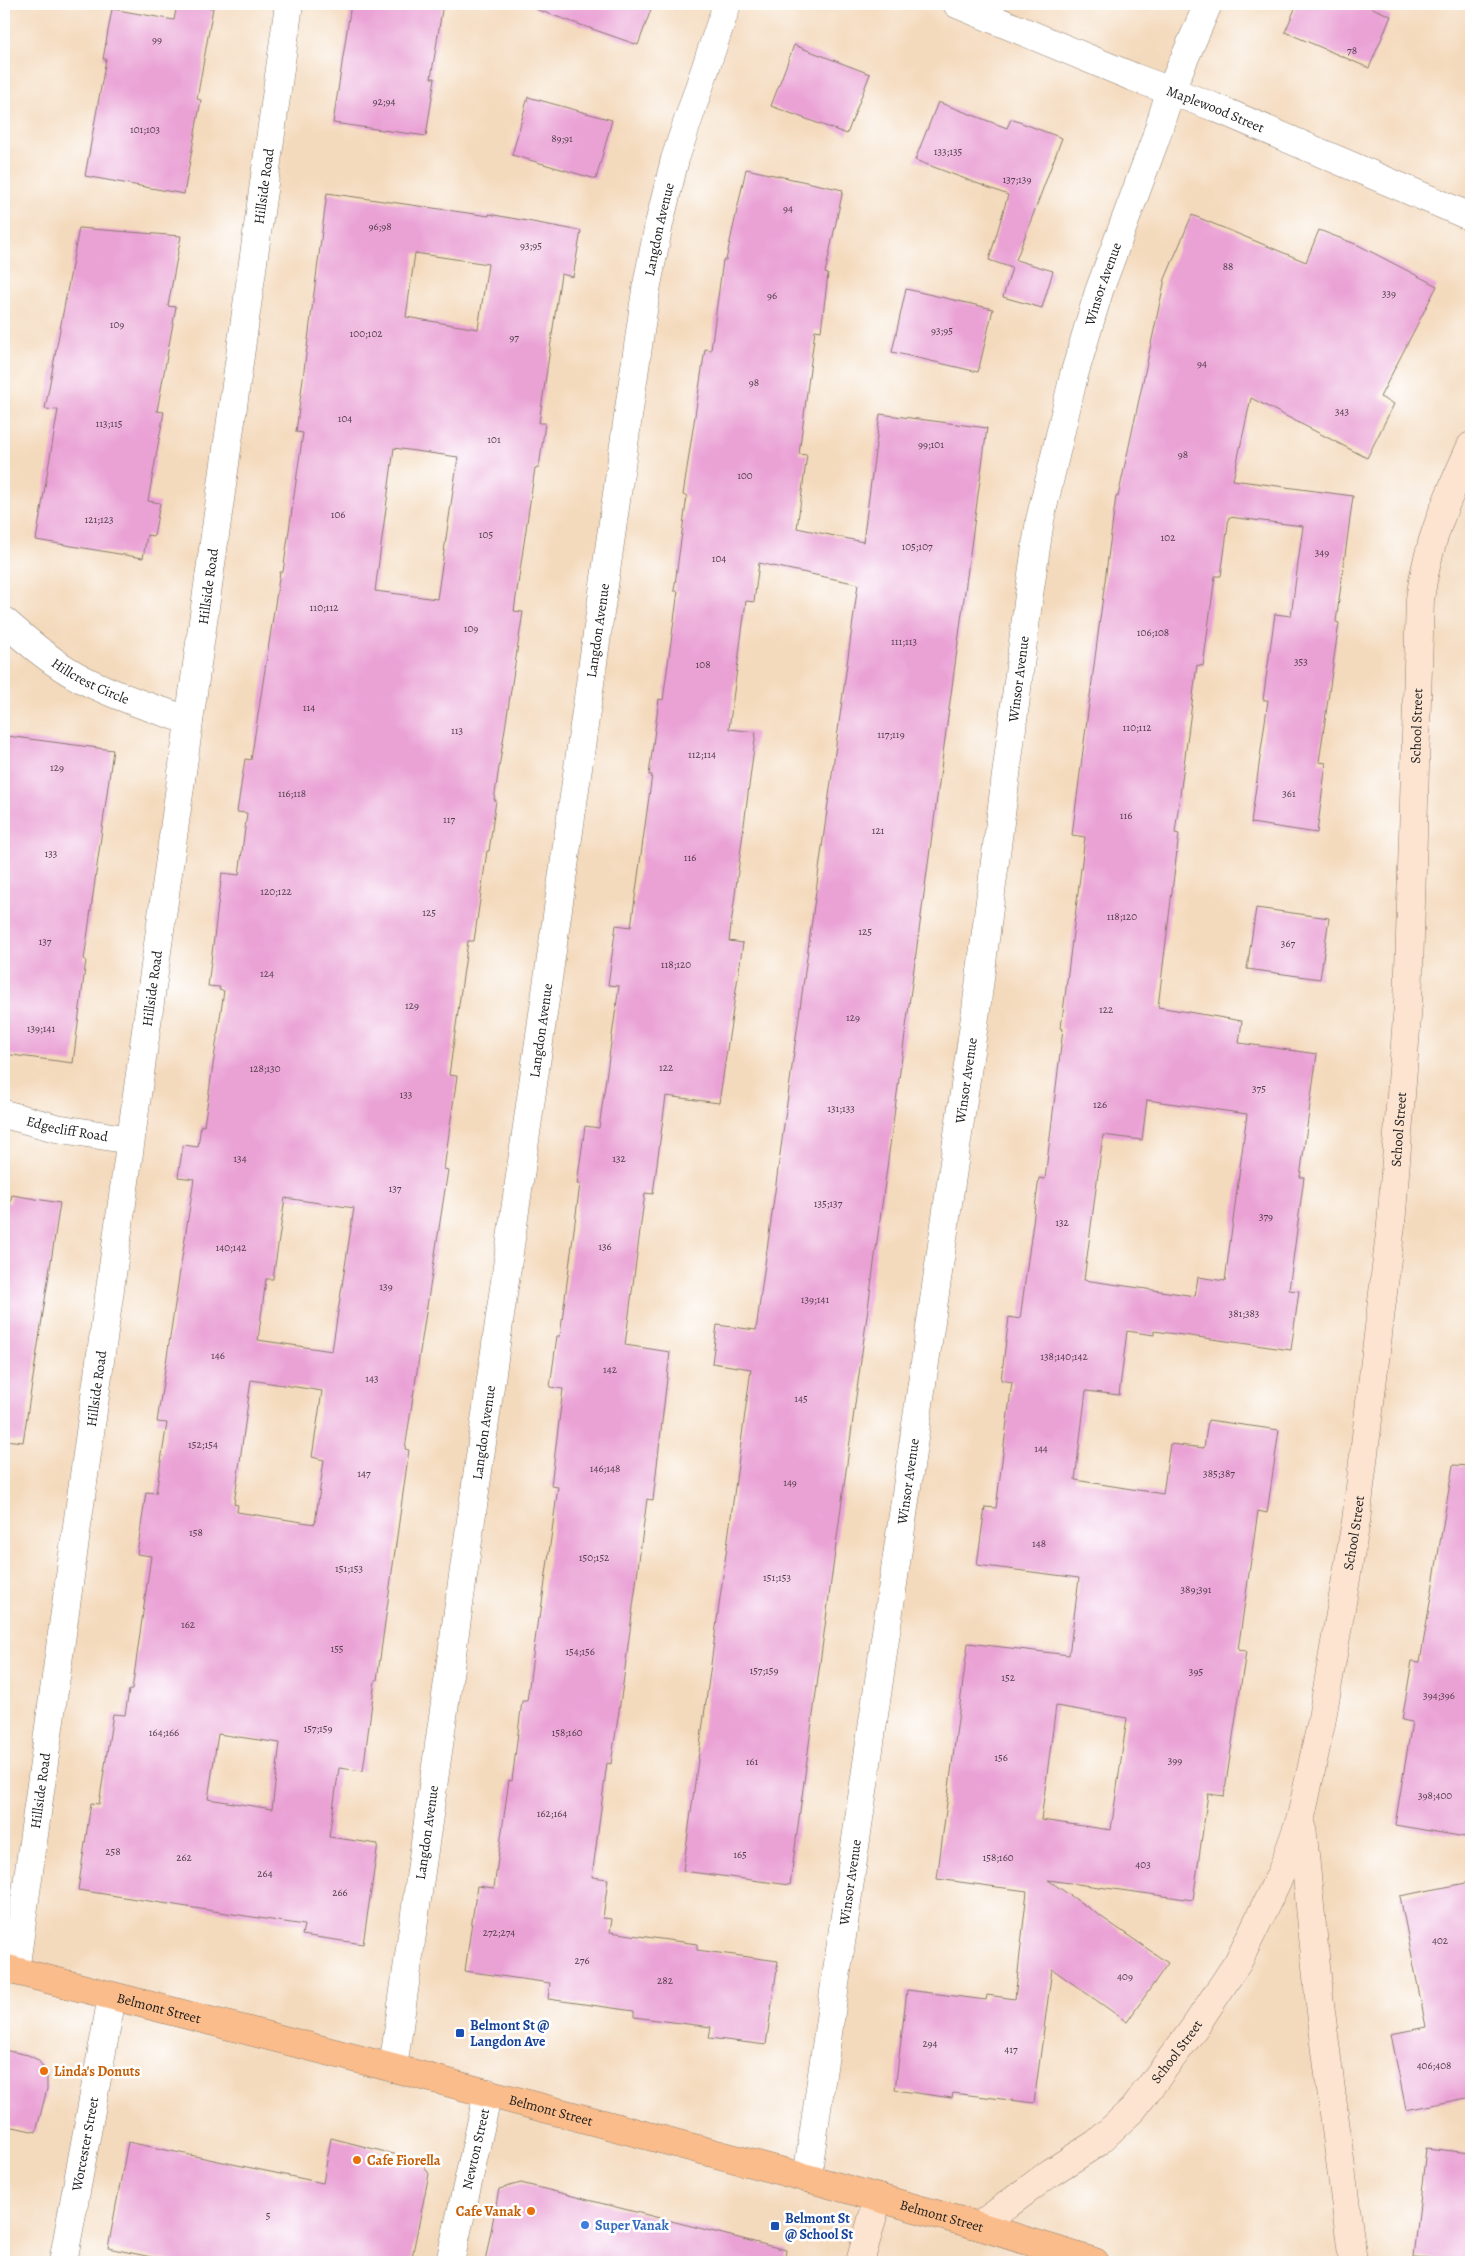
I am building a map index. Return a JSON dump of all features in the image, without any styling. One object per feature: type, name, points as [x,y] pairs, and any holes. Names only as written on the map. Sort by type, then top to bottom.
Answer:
[{"type":"main road","name":"Belmont Street","points":[[9,1970],[393,2068],[807,2178],[979,2226],[1095,2262]]},
{"type":"street","name":"Hillside Road","points":[[9,1970],[130,1140],[289,4]]},
{"type":"street","name":"Langdon Avenue","points":[[393,2068],[646,290],[659,224],[675,159],[728,4]]},
{"type":"street","name":"Maplewood Street","points":[[957,4],[1170,92],[1214,107],[1471,217]]},
{"type":"street","name":"Winsor Avenue","points":[[807,2178],[973,1030],[1040,520],[1074,375],[1099,291],[1155,140],[1170,92],[1208,4]]},
{"type":"street","name":"School Street","points":[[979,2226],[1050,2173],[1097,2143],[1133,2109],[1192,2031],[1238,1962],[1282,1871],[1301,1817],[1323,1714],[1356,1522],[1391,1226],[1408,1004],[1417,652],[1421,591],[1434,530],[1471,446]]},
{"type":"street","name":"Hillcrest Circle","points":[[4,621],[34,648],[83,680],[141,705],[189,720]]},
{"type":"street","name":"Edgecliff Road","points":[[4,1114],[56,1128],[130,1140]]},
{"type":"street","name":"School Street","points":[[1301,1817],[1319,1996],[1353,2262]]},
{"type":"street","name":"Worcester Street","points":[[63,2262],[112,1997]]},
{"type":"street","name":"Newton Street","points":[[450,2262],[488,2093]]},
{"type":"street","points":[[860,2262],[878,2198]]},
{"type":"building","points":[[177,4],[213,8],[197,99],[201,100],[184,194],[85,176],[106,59],[103,59],[112,9],[174,20]]},
{"type":"building","points":[[351,4],[443,4],[431,78],[435,78],[426,136],[333,123]]},
{"type":"building","points":[[536,4],[653,4],[638,45],[535,9]]},
{"type":"building","points":[[1297,4],[1363,4],[1391,16],[1369,68],[1285,32]]},
{"type":"building","points":[[794,45],[870,74],[847,134],[771,106]]},
{"type":"building","points":[[528,97],[612,120],[596,179],[512,155]]},
{"type":"building","points":[[938,102],[1007,128],[1011,119],[1062,138],[1016,260],[1053,271],[1042,308],[1003,297],[1012,268],[989,260],[1008,195],[915,160]]},
{"type":"building","points":[[746,169],[843,190],[825,273],[828,274],[821,331],[815,330],[799,454],[807,455],[797,528],[863,542],[880,414],[987,428],[790,1885],[683,1871],[751,1369],[712,1363],[717,1325],[756,1330],[858,584],[759,563],[754,602],[746,601],[729,729],[756,732],[729,941],[743,943],[719,1103],[666,1096],[653,1194],[645,1193],[625,1345],[670,1352],[653,1500],[647,1499],[623,1684],[611,1764],[607,1763],[592,1877],[608,1879],[603,1918],[612,1919],[610,1932],[697,1944],[697,1950],[778,1961],[766,2045],[709,2038],[711,2027],[634,2017],[634,2011],[548,1999],[550,1983],[465,1971],[477,1886],[494,1888],[509,1780],[512,1781],[522,1701],[527,1701],[538,1618],[540,1618],[558,1487],[551,1486],[563,1389],[550,1387],[557,1336],[560,1336],[580,1184],[577,1184],[585,1126],[599,1128],[619,986],[608,985],[616,925],[631,927],[652,775],[649,775],[659,699],[663,700],[678,591],[674,591],[687,496],[683,495],[705,349],[711,350],[723,260],[726,260]]},
{"type":"building","points":[[327,193],[489,216],[489,214],[581,231],[573,277],[561,274],[539,423],[545,423],[539,468],[535,468],[514,611],[523,612],[494,800],[496,800],[489,851],[487,851],[474,941],[468,941],[449,1075],[457,1076],[444,1169],[448,1170],[405,1449],[409,1450],[363,1771],[339,1768],[329,1837],[378,1844],[363,1944],[302,1935],[304,1925],[78,1890],[91,1803],[99,1804],[113,1714],[125,1715],[129,1690],[132,1690],[151,1556],[137,1554],[146,1492],[156,1493],[167,1423],[157,1422],[194,1179],[178,1177],[183,1145],[198,1147],[201,1125],[204,1126],[224,991],[219,990],[220,987],[208,986],[222,873],[239,875],[247,813],[237,812],[245,759],[251,760],[280,572],[283,572],[303,433],[296,432]],"holes":[[[415,253],[488,264],[478,329],[406,317]],[[394,448],[458,457],[437,599],[375,591]],[[285,1198],[354,1208],[332,1351],[258,1340],[266,1279],[273,1279]],[[251,1380],[322,1391],[312,1457],[324,1460],[315,1524],[237,1512],[238,1505],[234,1504]],[[218,1734],[280,1743],[272,1809],[208,1799]]]},
{"type":"building","points":[[1192,215],[1306,262],[1319,230],[1358,245],[1437,286],[1380,397],[1394,404],[1367,458],[1251,398],[1233,480],[1353,496],[1336,622],[1339,623],[1319,762],[1326,763],[1317,833],[1251,823],[1268,700],[1263,700],[1275,614],[1291,616],[1303,526],[1229,517],[1221,576],[1215,576],[1203,666],[1197,665],[1175,833],[1179,834],[1158,1007],[1242,1021],[1239,1043],[1317,1054],[1300,1177],[1304,1177],[1289,1290],[1299,1291],[1291,1350],[1154,1331],[1154,1335],[1127,1331],[1119,1395],[1086,1391],[1075,1480],[1163,1494],[1170,1444],[1204,1448],[1208,1420],[1279,1430],[1267,1513],[1258,1511],[1238,1650],[1246,1651],[1224,1796],[1208,1794],[1193,1900],[1048,1880],[1168,1963],[1127,2022],[1052,1969],[1034,2103],[953,2093],[952,2098],[895,2090],[907,1990],[986,2000],[987,1995],[1015,1999],[1027,1891],[937,1879],[968,1643],[1069,1655],[1079,1578],[977,1565],[985,1507],[996,1508],[1012,1382],[1001,1380],[1009,1317],[1020,1319],[1039,1178],[1045,1179],[1063,1029],[1061,1028],[1085,837],[1072,835],[1116,496],[1118,497],[1165,279]],"holes":[[[1147,1100],[1247,1114],[1225,1281],[1198,1277],[1195,1296],[1084,1280],[1103,1135],[1142,1140]],[[1056,1706],[1127,1718],[1111,1830],[1041,1820]]]},
{"type":"building","points":[[79,228],[181,236],[168,306],[176,307],[157,411],[164,412],[148,501],[160,503],[154,536],[147,535],[143,558],[36,540],[58,410],[45,409]]},
{"type":"building","points":[[906,289],[993,309],[978,372],[892,352]]},
{"type":"building","points":[[7,736],[113,750],[84,960],[86,960],[73,1063],[4,1054],[4,763]]},
{"type":"building","points":[[1256,908],[1329,918],[1320,979],[1247,969]]},
{"type":"building","points":[[12,1195],[60,1203],[23,1442],[4,1440],[4,1202],[10,1203]]},
{"type":"building","points":[[1453,1465],[1471,1466],[1471,1838],[1395,1825],[1412,1722],[1402,1720],[1412,1661],[1420,1662]]},
{"type":"building","points":[[1471,1882],[1471,2097],[1406,2110],[1391,2034],[1426,2027],[1400,1896]]},
{"type":"building","points":[[4,2050],[28,2055],[38,2060],[47,2073],[47,2089],[36,2132],[4,2125]]},
{"type":"building","points":[[331,2138],[421,2161],[429,2174],[411,2262],[175,2262],[108,2248],[128,2142],[323,2183]]},
{"type":"building","points":[[1426,2148],[1471,2153],[1471,2262],[1414,2258]]},
{"type":"building","points":[[521,2183],[786,2250],[784,2262],[485,2262],[499,2189]]},
{"type":"place","name":"Belmont St @ Langdon Ave","points":[[460,2033]]},
{"type":"place","name":"Linda's Donuts","points":[[44,2071]]},
{"type":"place","name":"Cafe Fiorella","points":[[357,2160]]},
{"type":"place","name":"Cafe Vanak","points":[[531,2211]]},
{"type":"place","name":"Super Vanak","points":[[585,2225]]},
{"type":"place","name":"Belmont St @ School St","points":[[775,2226]]}]
